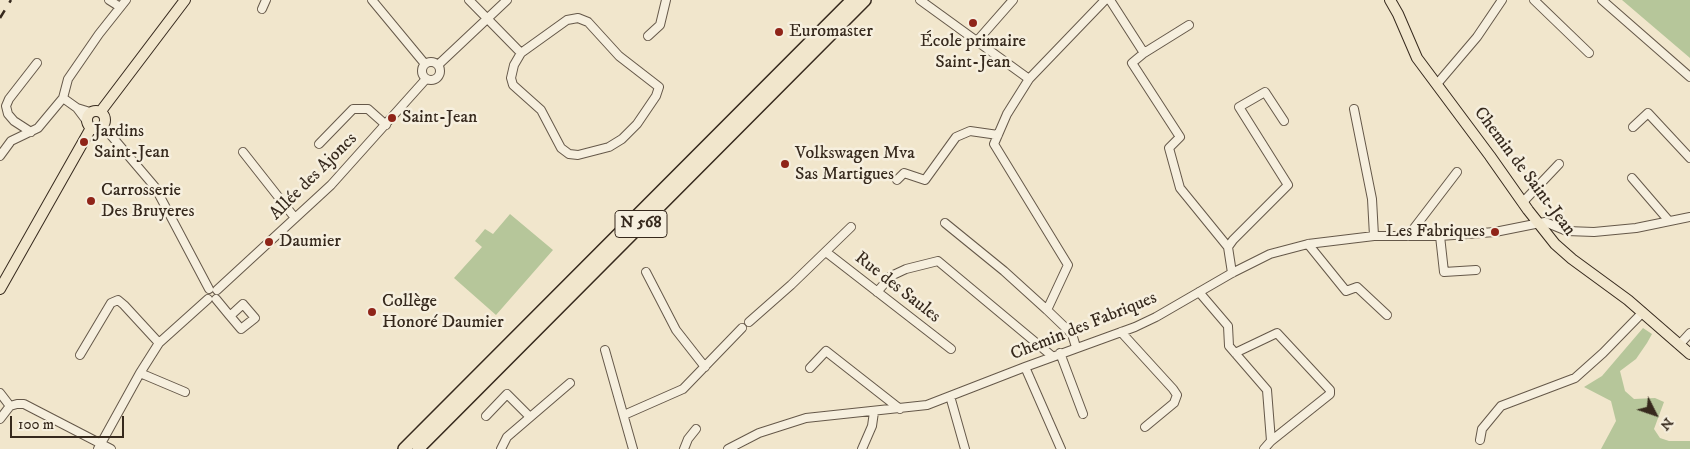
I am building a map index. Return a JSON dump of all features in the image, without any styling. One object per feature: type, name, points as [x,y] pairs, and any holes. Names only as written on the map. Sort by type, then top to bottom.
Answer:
[{"type":"highway","name":"N 568","points":[[404,449],[852,0]]},
{"type":"highway","name":"N 568","points":[[418,449],[865,0]]},
{"type":"main road","points":[[0,289],[92,118],[185,0]]},
{"type":"main road","name":"Chemin de Saint-Jean","points":[[1390,0],[1417,58],[1538,224],[1555,244],[1572,259],[1643,312],[1690,354]]},
{"type":"main road","points":[[92,118],[105,118],[103,126],[97,129],[92,118]]},
{"type":"street","points":[[109,0],[120,7]]},
{"type":"street","points":[[0,156],[11,141],[38,128],[63,98],[68,79],[99,34],[126,0]]},
{"type":"street","points":[[262,9],[266,0]]},
{"type":"street","points":[[372,0],[425,64]]},
{"type":"street","points":[[469,0],[521,53]]},
{"type":"street","points":[[438,64],[507,0]]},
{"type":"street","points":[[648,36],[660,25],[666,0]]},
{"type":"street","points":[[920,0],[1029,79]]},
{"type":"street","points":[[977,41],[1013,0]]},
{"type":"street","points":[[1047,310],[1068,265],[994,144],[1007,114],[1029,79],[1105,0]]},
{"type":"street","points":[[1110,0],[1144,53]]},
{"type":"street","points":[[1436,84],[1477,36],[1502,0]]},
{"type":"street","points":[[1534,0],[1589,53]]},
{"type":"street","points":[[1602,0],[1690,77]]},
{"type":"street","points":[[578,18],[588,22],[619,56],[659,87],[656,96],[637,124],[622,140],[609,147],[578,155],[569,154],[561,148],[541,110],[513,85],[511,78],[514,65],[521,53],[567,20],[578,18]]},
{"type":"street","points":[[1189,25],[1144,53],[1132,63],[1180,138],[1169,148],[1180,188],[1228,248],[1232,273]]},
{"type":"street","points":[[425,64],[431,62],[438,64]]},
{"type":"street","points":[[31,132],[14,121],[8,114],[6,106],[9,99],[37,63]]},
{"type":"street","points":[[425,64],[422,72],[426,78],[433,80],[438,78],[441,72],[438,64]]},
{"type":"street","name":"Allée des Ajoncs","points":[[213,289],[331,185],[426,78]]},
{"type":"street","points":[[1228,248],[1233,240],[1288,185],[1239,107],[1265,92],[1284,121]]},
{"type":"street","points":[[63,98],[92,118]]},
{"type":"street","points":[[319,144],[353,109],[368,109],[386,125]]},
{"type":"street","points":[[1354,109],[1372,198],[1374,236]]},
{"type":"street","points":[[1632,127],[1648,113],[1690,158]]},
{"type":"street","points":[[100,446],[140,372],[159,343],[218,296],[155,187],[103,126]]},
{"type":"street","points":[[897,180],[904,173],[925,180],[956,137],[970,131],[998,135]]},
{"type":"street","points":[[243,152],[295,218]]},
{"type":"street","points":[[1523,202],[1559,164]]},
{"type":"street","points":[[1408,236],[1457,172]]},
{"type":"street","points":[[1632,178],[1669,222]]},
{"type":"street","points":[[1538,224],[1545,222],[1567,231],[1580,233],[1636,228],[1690,218]]},
{"type":"street","points":[[945,223],[1004,271],[1047,310],[1072,334],[1076,347]]},
{"type":"street","name":"Chemin des Fabriques","points":[[728,449],[758,434],[806,418],[927,406],[1156,317],[1232,273],[1270,254],[1308,244],[1374,236],[1440,236],[1495,232],[1538,224]]},
{"type":"street","points":[[749,322],[791,285],[851,227]]},
{"type":"street","points":[[1440,236],[1444,272],[1476,270]]},
{"type":"street","points":[[1308,244],[1346,291],[1357,287],[1387,315]]},
{"type":"street","name":"Rue des Saules","points":[[826,252],[951,348]]},
{"type":"street","points":[[877,292],[891,276],[906,269],[938,261],[1056,355],[1083,414]]},
{"type":"street","points":[[646,272],[676,330],[705,367]]},
{"type":"street","points":[[213,289],[206,294],[230,316]]},
{"type":"street","points":[[1199,292],[1228,326],[1229,346],[1267,390],[1271,441]]},
{"type":"street","points":[[80,355],[111,303],[118,300],[159,343]]},
{"type":"street","points":[[1480,440],[1482,429],[1501,406],[1575,378],[1603,353],[1643,312]]},
{"type":"street","points":[[624,415],[683,389],[742,328]]},
{"type":"street","points":[[1121,332],[1177,395],[1174,403],[1145,427]]},
{"type":"street","points":[[1235,353],[1277,333],[1330,390],[1330,394],[1271,441],[1264,449]]},
{"type":"street","points":[[1680,344],[1690,333]]},
{"type":"street","points":[[605,350],[633,449]]},
{"type":"street","points":[[810,368],[826,351],[900,409]]},
{"type":"street","points":[[1025,367],[1061,449]]},
{"type":"street","points":[[140,372],[185,392]]},
{"type":"street","points":[[501,449],[507,437],[570,383]]},
{"type":"street","points":[[0,393],[10,406]]},
{"type":"street","points":[[486,416],[507,394],[530,417]]},
{"type":"street","points":[[950,396],[965,449]]},
{"type":"street","points":[[0,420],[10,406],[17,404],[27,406],[100,446],[111,449]]},
{"type":"street","points":[[862,449],[872,426],[874,412]]},
{"type":"street","points":[[684,449],[688,439],[696,429]]},
{"type":"green space","points":[[1622,0],[1690,0],[1690,58]]},
{"type":"green space","points":[[510,214],[553,250],[496,315],[454,278],[482,247],[475,241],[485,229],[493,234]]},
{"type":"green space","points":[[1643,328],[1652,334],[1636,359],[1620,371],[1625,391],[1634,399],[1655,398],[1664,402],[1654,429],[1660,438],[1669,441],[1690,441],[1690,449],[1601,449],[1616,421],[1611,401],[1584,387],[1602,376]]},
{"type":"railway","points":[[0,18],[11,0]]},
{"type":"place","name":"École primaire Saint-Jean","points":[[973,23]]},
{"type":"place","name":"Euromaster","points":[[779,32]]},
{"type":"place","name":"Saint-Jean","points":[[392,118]]},
{"type":"place","name":"Jardins Saint-Jean","points":[[84,142]]},
{"type":"place","name":"Volkswagen Mva Sas Martigues","points":[[785,164]]},
{"type":"place","name":"Carrosserie Des Bruyeres","points":[[91,201]]},
{"type":"place","name":"Les Fabriques","points":[[1495,232]]},
{"type":"place","name":"Daumier","points":[[269,242]]},
{"type":"place","name":"Collège Honoré Daumier","points":[[372,312]]}]
